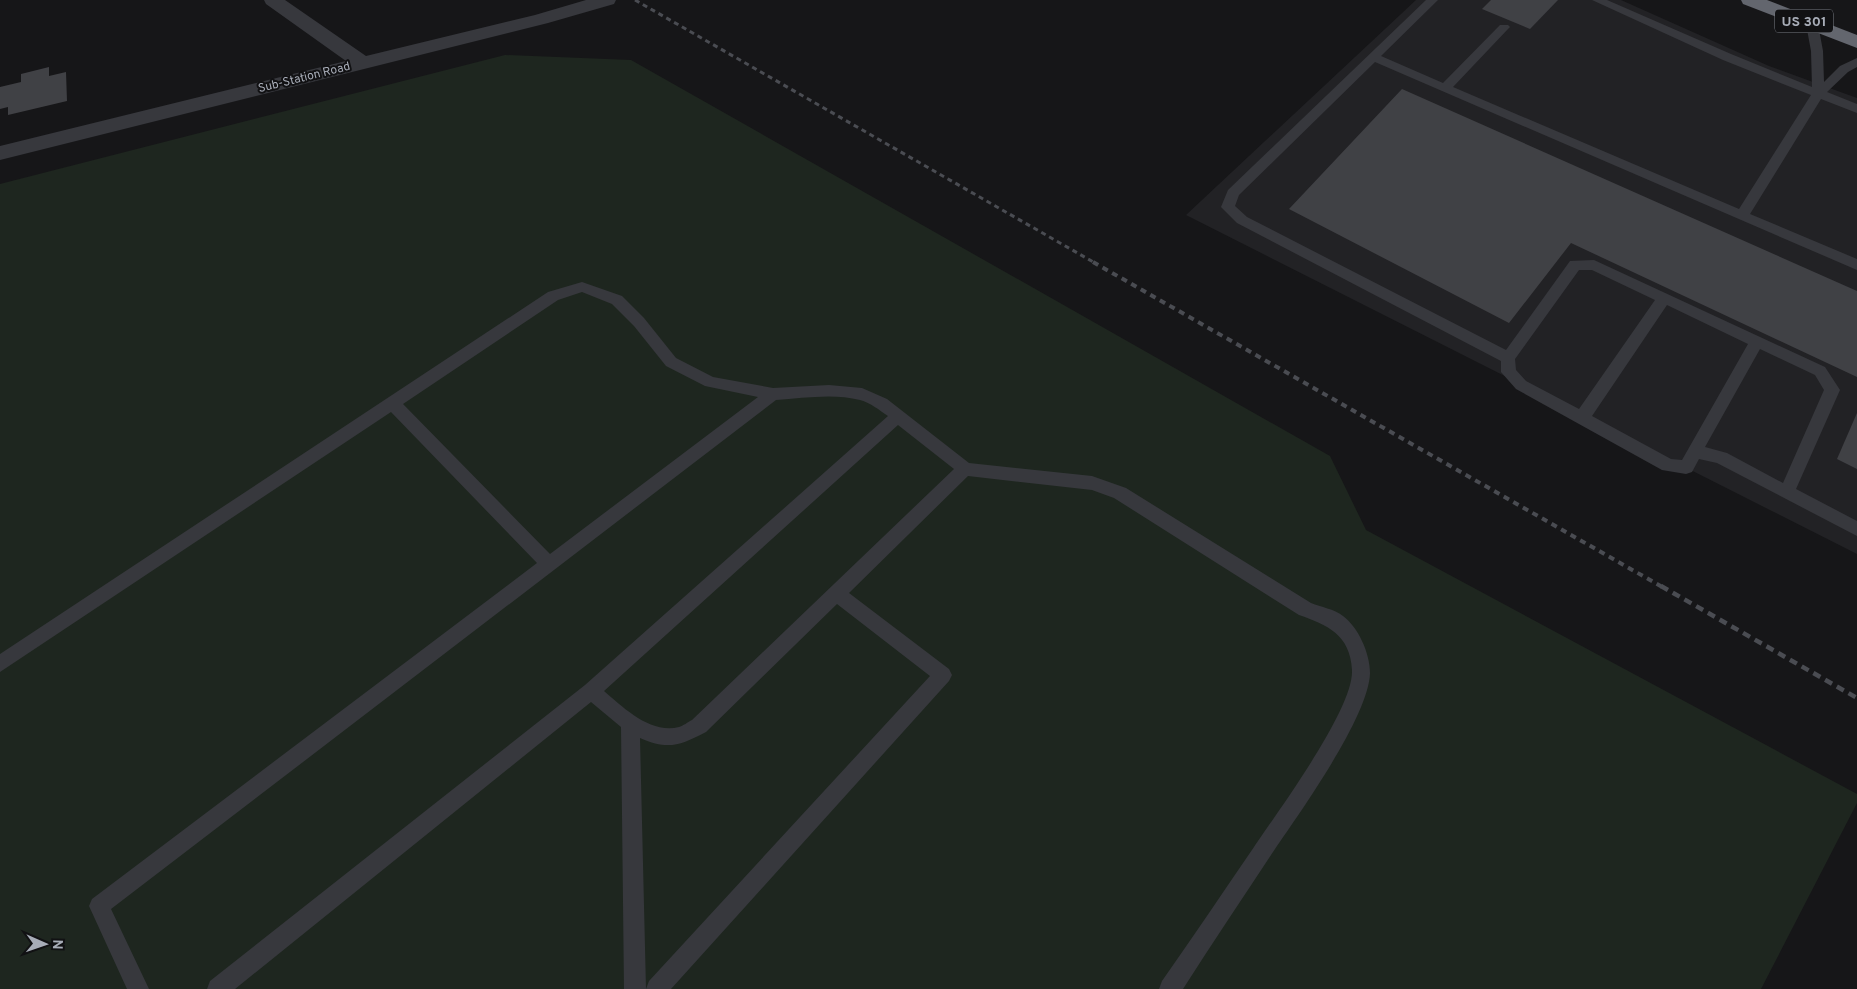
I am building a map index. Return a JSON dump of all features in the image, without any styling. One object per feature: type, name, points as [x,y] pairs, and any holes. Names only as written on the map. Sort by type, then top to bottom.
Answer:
[{"type":"highway","name":"US 301","points":[[1750,0],[1857,42]]},
{"type":"street","points":[[273,0],[361,62]]},
{"type":"street","name":"Sub-Station Road","points":[[0,153],[361,62],[541,19],[607,0]]},
{"type":"lane","points":[[1432,0],[1233,193],[1228,207],[1242,220],[1508,358]]},
{"type":"lane","points":[[1598,0],[1727,57],[1857,109]]},
{"type":"lane","points":[[1812,24],[1816,51],[1818,94]]},
{"type":"lane","points":[[1445,88],[1504,27]]},
{"type":"lane","points":[[1373,57],[1857,265]]},
{"type":"lane","points":[[1742,216],[1818,94],[1844,69],[1857,62]]},
{"type":"lane","points":[[1757,342],[1686,467],[1668,465],[1521,385],[1509,372],[1508,358],[1575,265],[1594,265],[1820,371],[1832,390],[1787,492]]},
{"type":"lane","points":[[0,664],[553,296],[582,287],[617,300],[639,322],[670,362],[710,382],[773,394],[829,391],[862,394],[882,404],[964,470],[1092,483],[1120,493],[1305,609],[1337,621],[1354,642],[1361,674],[1356,696],[1317,770],[1170,989]]},
{"type":"lane","points":[[1582,418],[1664,298]]},
{"type":"lane","points":[[138,989],[99,906],[773,394]]},
{"type":"lane","points":[[392,403],[549,564]]},
{"type":"lane","points":[[218,989],[591,691],[898,416]]},
{"type":"lane","points":[[1695,451],[1722,458],[1857,529]]},
{"type":"lane","points":[[591,691],[630,723],[656,735],[678,736],[699,726],[964,470]]},
{"type":"lane","points":[[657,989],[943,675],[836,593]]},
{"type":"lane","points":[[630,723],[636,989]]},
{"type":"shaded area","points":[[1416,0],[1621,0],[1769,66],[1857,98],[1857,554],[1186,215]]},
{"type":"shaded area","points":[[505,55],[631,60],[1330,456],[1366,530],[1857,794],[1857,803],[1761,989],[0,989],[0,184]]},
{"type":"building","points":[[1491,0],[1558,0],[1530,29],[1482,9]]},
{"type":"building","points":[[49,67],[49,76],[66,72],[67,101],[8,115],[8,107],[0,109],[0,87],[21,82],[21,74]]},
{"type":"building","points":[[1402,89],[1857,291],[1857,377],[1571,243],[1509,323],[1289,209]]},
{"type":"building","points":[[1857,413],[1857,469],[1837,459]]},
{"type":"railway","points":[[635,0],[1095,263]]},
{"type":"railway","points":[[1093,262],[1664,588]]},
{"type":"railway","points":[[1661,586],[1857,698]]}]
